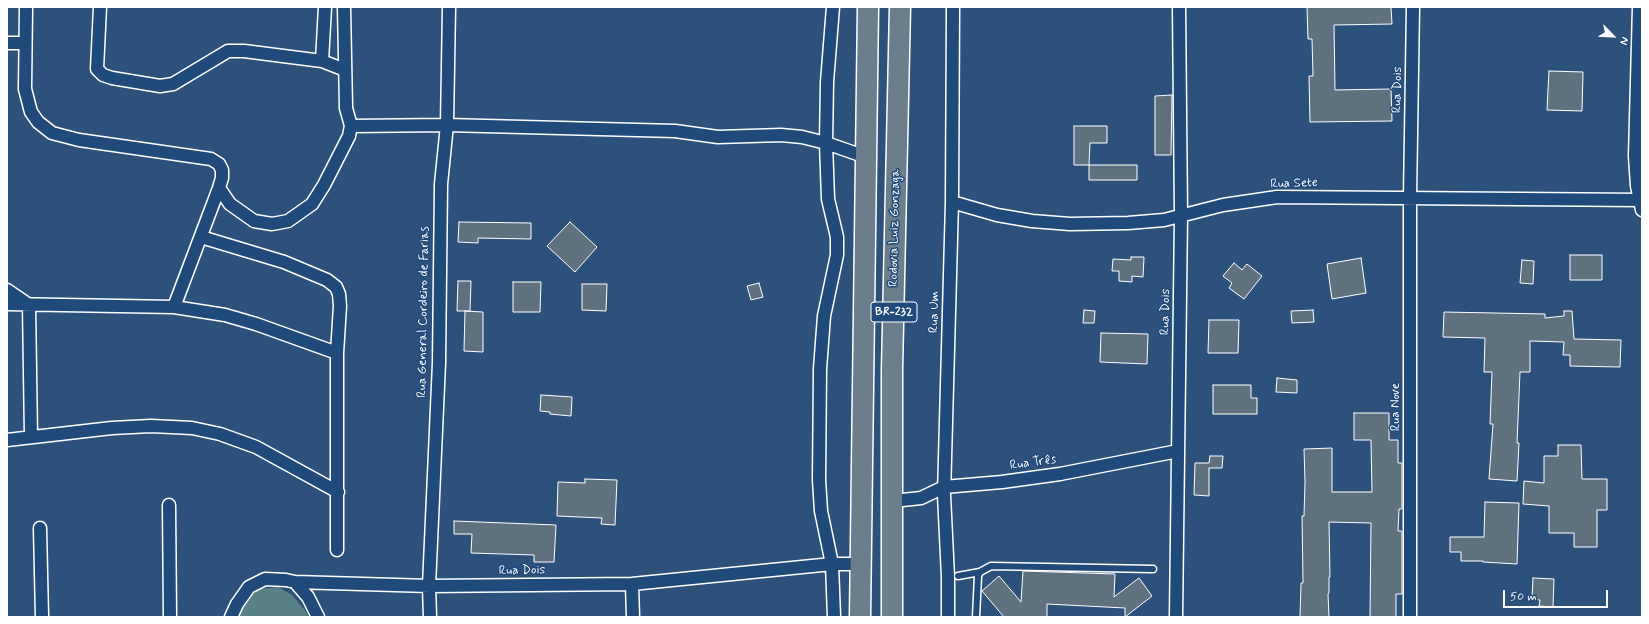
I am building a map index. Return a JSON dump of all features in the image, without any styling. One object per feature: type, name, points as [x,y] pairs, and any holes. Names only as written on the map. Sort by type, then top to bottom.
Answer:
[{"type":"highway","name":"BR-232","points":[[860,617],[868,7]]},
{"type":"highway","name":"Rodovia Luiz Gonzaga","points":[[892,617],[892,370],[900,7]]},
{"type":"street","points":[[26,7],[25,89],[31,112],[38,122],[52,133],[79,140],[211,159],[218,164],[222,170],[222,178],[219,188],[174,307]]},
{"type":"street","points":[[100,7],[97,69],[103,75],[112,78],[160,86],[173,84],[228,51],[244,51],[322,61],[345,70]]},
{"type":"street","points":[[322,61],[324,7]]},
{"type":"street","points":[[219,188],[230,204],[254,221],[272,224],[288,221],[312,204],[324,185],[349,136],[351,126],[346,108],[344,7]]},
{"type":"street","name":"Rua General Cordeiro de Farias","points":[[430,617],[429,586],[439,363],[441,184],[447,125],[449,7]]},
{"type":"street","points":[[833,7],[827,82],[826,143],[828,199],[837,237],[837,255],[824,316],[820,369],[818,480],[821,511],[832,564],[834,617]]},
{"type":"street","name":"Rua Um","points":[[948,617],[953,576],[944,487],[952,202],[953,7]]},
{"type":"street","name":"Rua Dois","points":[[1176,617],[1181,215],[1179,7]]},
{"type":"street","name":"Rua Dois","points":[[1410,198],[1413,7]]},
{"type":"street","points":[[1639,7],[1635,156],[1641,203]]},
{"type":"street","points":[[7,43],[25,43]]},
{"type":"street","points":[[351,126],[447,125],[675,131],[718,137],[781,134],[826,143],[866,157]]},
{"type":"street","name":"Rua Sete","points":[[952,202],[997,215],[1032,222],[1070,224],[1128,223],[1164,220],[1223,205],[1277,197],[1641,203]]},
{"type":"street","name":"Rua Nove","points":[[1410,198],[1410,617]]},
{"type":"street","points":[[201,237],[284,262],[327,280],[336,287],[339,294],[340,306],[337,353],[337,550]]},
{"type":"street","points":[[7,290],[29,304]]},
{"type":"street","points":[[7,304],[174,307],[225,315],[256,324],[337,353]]},
{"type":"street","points":[[29,304],[31,437]]},
{"type":"street","points":[[7,440],[112,428],[151,426],[192,428],[220,434],[256,447],[338,492]]},
{"type":"street","name":"Rua Três","points":[[893,501],[921,498],[944,487],[1002,482],[1060,474],[1178,450]]},
{"type":"street","points":[[169,505],[170,617]]},
{"type":"street","points":[[40,528],[42,617]]},
{"type":"street","name":"Rua Dois","points":[[231,617],[237,604],[249,588],[265,579],[295,582],[429,586],[632,584],[832,564],[860,564]]},
{"type":"street","points":[[295,582],[308,597],[318,617]]},
{"type":"street","points":[[632,584],[633,617]]},
{"type":"lane","points":[[953,576],[980,572],[991,566],[1153,569]]},
{"type":"lane","points":[[976,617],[976,581],[980,572]]},
{"type":"green space","points":[[278,587],[292,595],[309,617],[237,617],[248,597],[260,589]]},
{"type":"building","points":[[1307,7],[1391,7],[1392,24],[1334,25],[1335,90],[1391,89],[1392,121],[1310,122],[1309,76],[1313,76],[1312,39],[1308,39]]},
{"type":"building","points":[[1549,71],[1583,72],[1582,111],[1547,110]]},
{"type":"building","points":[[1172,95],[1171,155],[1155,155],[1155,96]]},
{"type":"building","points":[[1074,126],[1107,126],[1107,143],[1090,143],[1089,165],[1074,165]]},
{"type":"building","points":[[1089,165],[1137,165],[1137,180],[1089,180]]},
{"type":"building","points":[[459,222],[531,223],[531,239],[478,238],[478,243],[458,242]]},
{"type":"building","points":[[570,222],[597,247],[575,272],[547,246]]},
{"type":"building","points":[[1570,255],[1602,255],[1602,280],[1570,280]]},
{"type":"building","points":[[1131,257],[1144,257],[1143,277],[1132,276],[1132,282],[1119,281],[1119,271],[1112,271],[1113,259],[1131,260]]},
{"type":"building","points":[[1361,258],[1366,293],[1332,299],[1327,264]]},
{"type":"building","points":[[1522,260],[1534,261],[1533,284],[1520,283]]},
{"type":"building","points":[[1234,263],[1242,270],[1247,264],[1262,276],[1244,299],[1229,288],[1232,283],[1223,276]]},
{"type":"building","points":[[458,281],[471,281],[470,311],[457,311]]},
{"type":"building","points":[[513,282],[541,282],[540,312],[513,312]]},
{"type":"building","points":[[759,283],[763,297],[751,300],[747,286]]},
{"type":"building","points":[[582,284],[607,284],[606,311],[582,310]]},
{"type":"building","points":[[1084,310],[1095,311],[1094,323],[1083,323]]},
{"type":"building","points":[[1313,310],[1314,322],[1292,323],[1291,311]]},
{"type":"building","points":[[465,311],[483,312],[483,352],[464,351]]},
{"type":"building","points":[[1564,311],[1572,311],[1574,339],[1621,340],[1620,367],[1570,366],[1570,355],[1563,355],[1564,342],[1530,341],[1530,372],[1520,372],[1517,481],[1489,479],[1493,424],[1490,424],[1492,372],[1484,372],[1485,338],[1443,337],[1444,312],[1545,314],[1545,318],[1564,316]]},
{"type":"building","points":[[1209,320],[1239,320],[1238,353],[1208,353]]},
{"type":"building","points":[[1101,333],[1148,334],[1147,364],[1100,362]]},
{"type":"building","points":[[1277,378],[1297,380],[1297,393],[1276,392]]},
{"type":"building","points":[[1213,385],[1251,385],[1251,398],[1257,398],[1257,414],[1213,414]]},
{"type":"building","points":[[541,395],[572,397],[571,416],[550,414],[550,412],[540,411]]},
{"type":"building","points":[[1354,413],[1389,413],[1389,440],[1398,440],[1398,463],[1402,463],[1402,509],[1399,509],[1398,531],[1402,531],[1402,594],[1396,594],[1396,617],[1370,617],[1371,523],[1329,522],[1329,617],[1300,617],[1301,583],[1303,583],[1302,516],[1304,516],[1304,449],[1332,448],[1332,492],[1372,492],[1371,440],[1354,440]]},
{"type":"building","points":[[1558,445],[1581,445],[1582,479],[1607,479],[1607,510],[1597,510],[1597,547],[1574,547],[1574,533],[1549,533],[1549,506],[1523,504],[1524,481],[1544,483],[1544,456],[1558,456]]},
{"type":"building","points":[[1210,456],[1223,456],[1222,468],[1209,468],[1209,496],[1194,495],[1195,463],[1209,463]]},
{"type":"building","points":[[585,479],[617,480],[615,525],[601,524],[602,518],[557,516],[558,482],[585,483]]},
{"type":"building","points":[[1485,502],[1519,503],[1517,564],[1461,561],[1461,552],[1450,552],[1450,537],[1484,537]]},
{"type":"building","points":[[454,521],[556,525],[554,562],[534,562],[534,555],[471,553],[472,534],[454,534]]},
{"type":"building","points":[[1023,571],[1115,574],[1114,597],[1139,578],[1152,596],[1125,617],[1125,608],[1047,604],[1047,617],[1004,617],[982,591],[999,576],[1021,602]]},
{"type":"building","points":[[1533,578],[1554,579],[1553,607],[1539,606],[1540,600],[1532,599]]}]
